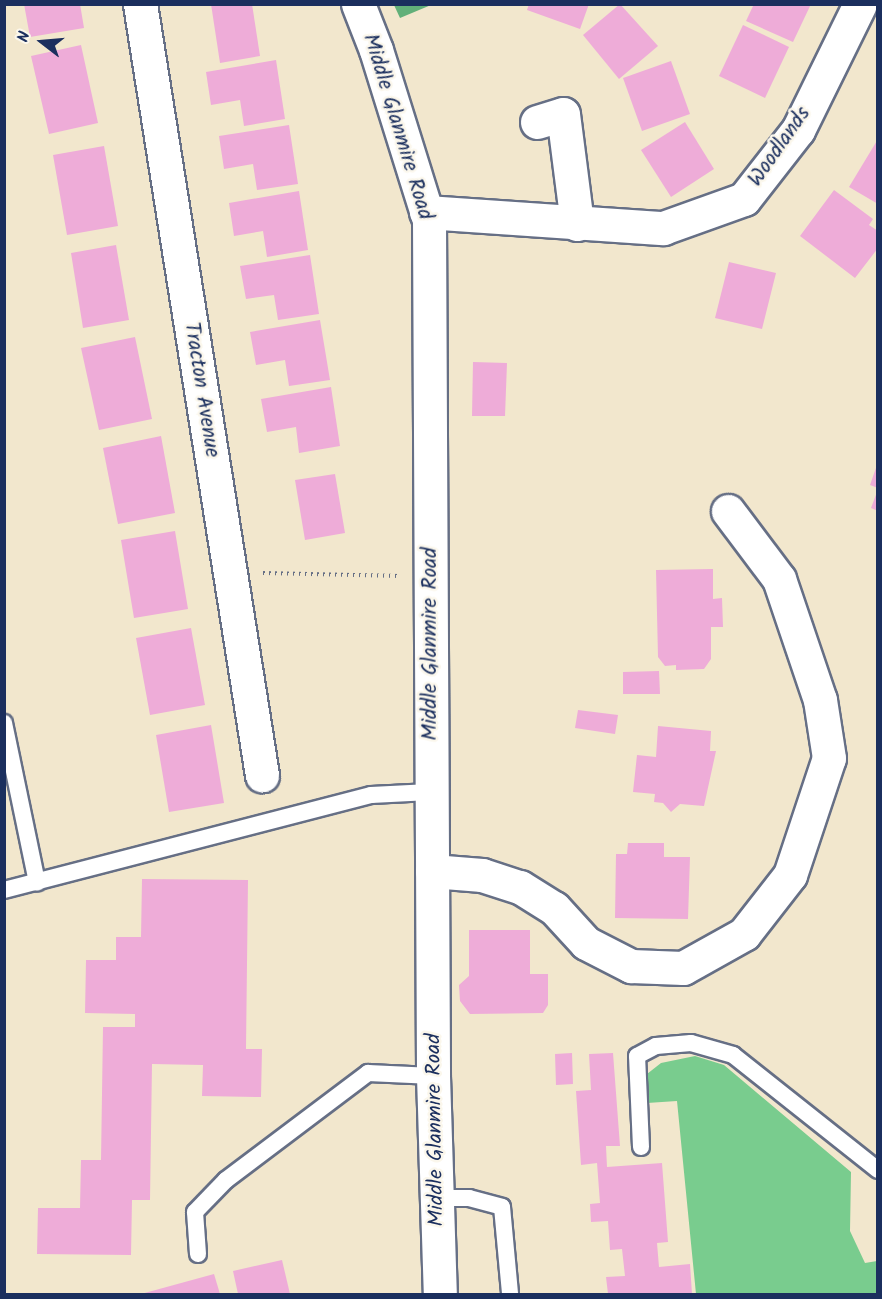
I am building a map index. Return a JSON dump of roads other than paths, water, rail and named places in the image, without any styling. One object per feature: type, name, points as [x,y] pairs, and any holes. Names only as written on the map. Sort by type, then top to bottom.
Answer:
[{"type":"street","name":"Tracton Avenue","points":[[140,4],[262,775]]},
{"type":"street","name":"Middle Glanmire Road","points":[[358,4],[376,50],[426,212],[432,577],[430,792],[433,1076],[440,1294]]},
{"type":"street","name":"Woodlands","points":[[426,212],[577,224],[663,228],[744,199],[798,130],[860,4]]},
{"type":"street","points":[[537,122],[563,114],[577,224]]},
{"type":"street","points":[[432,871],[482,875],[520,887],[554,909],[586,943],[631,966],[683,968],[744,934],[790,875],[829,758],[820,700],[779,579],[728,511]]},
{"type":"lane","points":[[4,723],[37,883]]},
{"type":"lane","points":[[4,890],[370,795],[430,792]]},
{"type":"lane","points":[[641,1147],[637,1056],[656,1046],[691,1043],[733,1055],[878,1170]]},
{"type":"lane","points":[[198,1254],[195,1212],[226,1180],[368,1073],[433,1076]]},
{"type":"lane","points":[[437,1198],[469,1198],[502,1207],[510,1294]]}]
